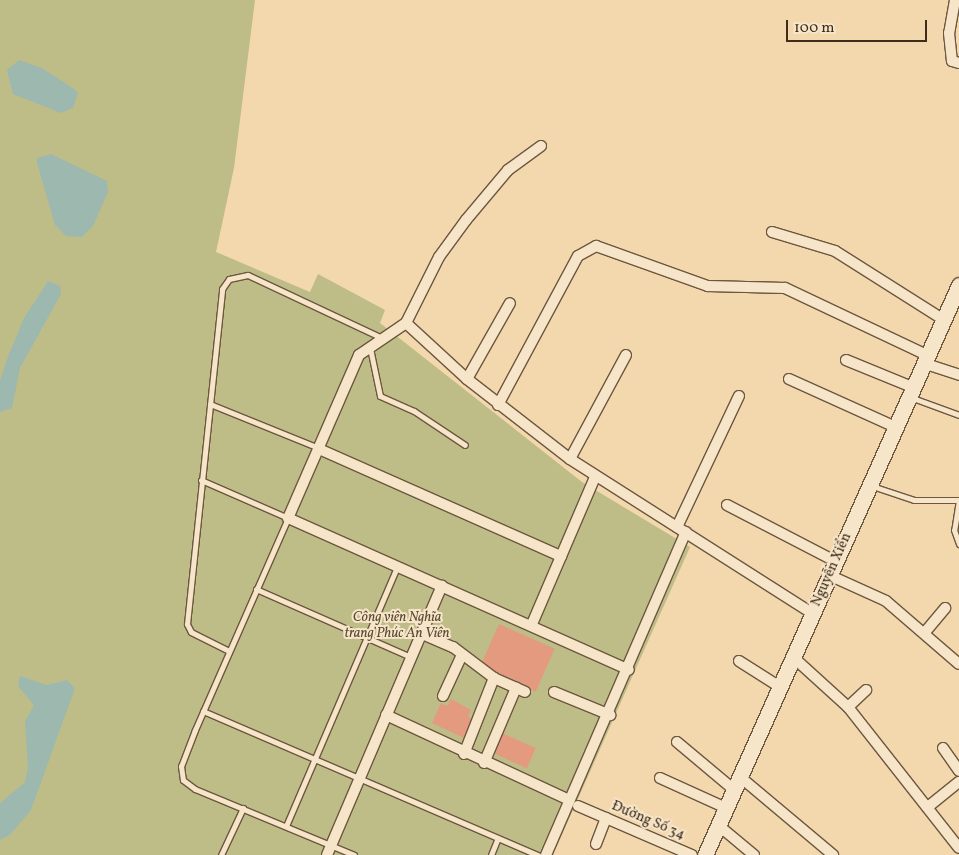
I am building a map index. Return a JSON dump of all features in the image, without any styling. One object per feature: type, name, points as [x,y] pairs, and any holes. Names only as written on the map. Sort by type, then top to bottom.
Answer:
[{"type":"main road","name":"Nguyễn Xiển","points":[[705,855],[834,569],[893,426],[959,285]]},
{"type":"street","points":[[955,0],[949,22],[956,62]]},
{"type":"street","points":[[541,146],[508,170],[466,220],[436,262],[406,323],[370,348],[352,367],[319,449],[288,518],[532,624],[629,670]]},
{"type":"street","points":[[772,232],[834,251],[944,320]]},
{"type":"street","points":[[498,405],[578,256],[596,246],[708,286],[785,288],[959,375]]},
{"type":"street","points":[[467,379],[510,303]]},
{"type":"street","points":[[406,323],[498,405],[595,477],[682,529],[813,614]]},
{"type":"street","points":[[570,459],[626,355]]},
{"type":"street","points":[[846,360],[910,392]]},
{"type":"street","points":[[788,379],[893,426]]},
{"type":"street","points":[[546,855],[573,803],[629,670],[682,529],[739,396]]},
{"type":"street","points":[[319,449],[560,556]]},
{"type":"street","points":[[532,624],[595,477]]},
{"type":"street","points":[[727,506],[886,601],[926,632],[959,664]]},
{"type":"street","points":[[329,850],[442,586]]},
{"type":"street","points":[[926,632],[945,608]]},
{"type":"street","points":[[422,634],[453,647],[460,657],[494,678],[520,690],[484,763]]},
{"type":"street","points":[[443,696],[460,657]]},
{"type":"street","points":[[793,657],[848,707],[930,806],[959,848]]},
{"type":"street","points":[[738,661],[780,687]]},
{"type":"street","points":[[464,754],[494,678]]},
{"type":"street","points":[[848,707],[866,690]]},
{"type":"street","points":[[554,692],[610,714]]},
{"type":"street","name":"Đường Số 34","points":[[386,716],[593,813],[692,855]]},
{"type":"street","points":[[677,742],[833,855]]},
{"type":"street","points":[[943,748],[959,771]]},
{"type":"street","points":[[660,778],[726,808]]},
{"type":"street","points":[[930,806],[959,782]]},
{"type":"street","points":[[596,844],[606,818]]},
{"type":"street","points":[[718,825],[754,855]]},
{"type":"lane","points":[[229,651],[191,632],[186,624],[222,288],[238,275],[248,275],[383,339]]},
{"type":"lane","points":[[370,348],[380,396],[414,410],[466,445]]},
{"type":"lane","points":[[910,392],[959,415]]},
{"type":"lane","points":[[210,404],[319,449]]},
{"type":"lane","points":[[201,480],[288,518],[203,711],[181,766],[183,780],[286,826],[329,850],[354,855]]},
{"type":"lane","points":[[869,485],[914,500],[959,500],[954,530],[959,544]]},
{"type":"lane","points":[[286,826],[398,565]]},
{"type":"lane","points":[[256,590],[411,657]]},
{"type":"lane","points":[[203,711],[538,855]]},
{"type":"lane","points":[[222,855],[243,808]]},
{"type":"lane","points":[[491,855],[498,838]]},
{"type":"green space","name":"Công viên Nghĩa trang Phúc An Viên","points":[[0,0],[255,0],[234,168],[216,252],[310,292],[318,274],[385,310],[380,323],[582,482],[690,547],[553,855],[0,855]]},
{"type":"water","points":[[19,60],[42,68],[74,89],[78,93],[73,108],[61,113],[13,94],[7,70]]},
{"type":"water","points":[[51,154],[107,181],[108,192],[93,226],[82,237],[66,236],[55,225],[37,163],[37,158]]},
{"type":"water","points":[[48,281],[60,286],[61,294],[20,368],[12,408],[0,412],[0,381],[7,359],[24,318]]},
{"type":"water","points":[[20,676],[47,685],[67,680],[75,688],[31,810],[10,835],[0,840],[0,803],[25,782],[28,767],[25,721],[34,705],[18,686]]},
{"type":"building","points":[[499,624],[555,649],[536,692],[480,667]]},
{"type":"building","points":[[451,699],[471,710],[468,717],[474,720],[466,739],[432,723],[441,703],[447,706]]},
{"type":"building","points":[[502,733],[536,748],[527,768],[493,753]]}]
